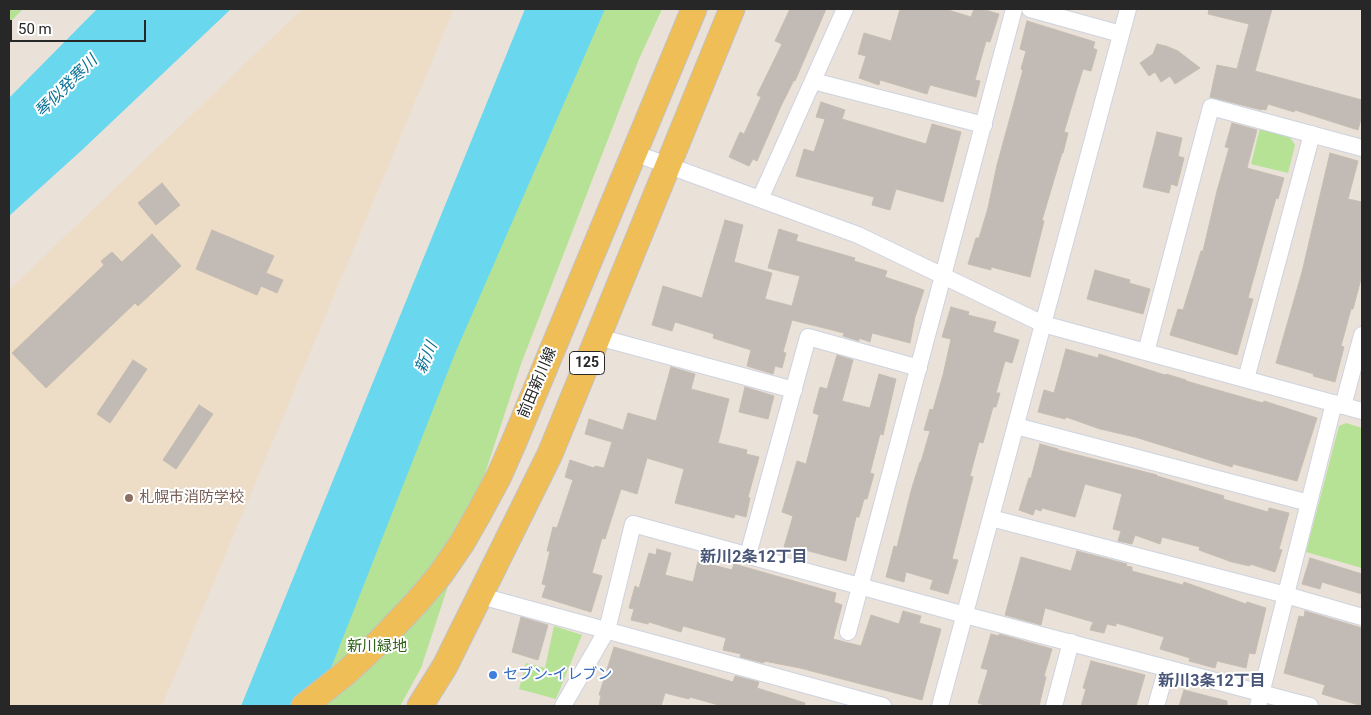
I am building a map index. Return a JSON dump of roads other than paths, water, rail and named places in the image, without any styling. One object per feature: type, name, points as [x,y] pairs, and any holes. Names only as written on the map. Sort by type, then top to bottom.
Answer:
[{"type":"main road","name":"前田新川線","points":[[304,706],[367,653],[418,602],[462,543],[499,476],[694,9]]},
{"type":"main road","name":"125","points":[[420,706],[445,666],[550,454],[732,9]]},
{"type":"street","points":[[760,199],[845,9]]},
{"type":"street","points":[[848,632],[1014,9]]},
{"type":"street","points":[[1030,9],[1121,34]]},
{"type":"street","points":[[940,706],[1128,9]]},
{"type":"street","points":[[813,81],[984,125]]},
{"type":"street","points":[[1146,352],[1211,106],[1362,148]]},
{"type":"street","points":[[1246,379],[1312,134]]},
{"type":"street","points":[[634,153],[858,235],[1043,324],[1362,411]]},
{"type":"street","points":[[1259,700],[1309,503],[1362,335]]},
{"type":"street","points":[[598,337],[794,390]]},
{"type":"street","points":[[748,555],[808,337],[919,368]]},
{"type":"street","points":[[1016,426],[1309,503]]},
{"type":"street","points":[[991,518],[1286,594],[1362,617]]},
{"type":"street","points":[[563,706],[606,630],[633,524],[1166,668],[1259,700],[1310,706]]},
{"type":"street","points":[[481,596],[883,706]]},
{"type":"street","points":[[1054,706],[1072,642]]},
{"type":"street","points":[[1156,706],[1166,668]]},
{"type":"water","name":"琴似発寒川","points":[[97,9],[231,9],[82,150],[9,216],[9,98]]},
{"type":"water","name":"新川","points":[[525,9],[605,9],[456,351],[316,706],[241,706]]},
{"type":"place","name":"札幌市消防学校","points":[[129,498]]},
{"type":"place","name":"セブン-イレブン","points":[[493,675]]},
{"type":"district","name":"新川2条12丁目","points":[[754,558]]},
{"type":"district","name":"新川3条12丁目","points":[[1212,682]]},
{"type":"park label","name":"新川緑地","points":[[377,647]]}]
